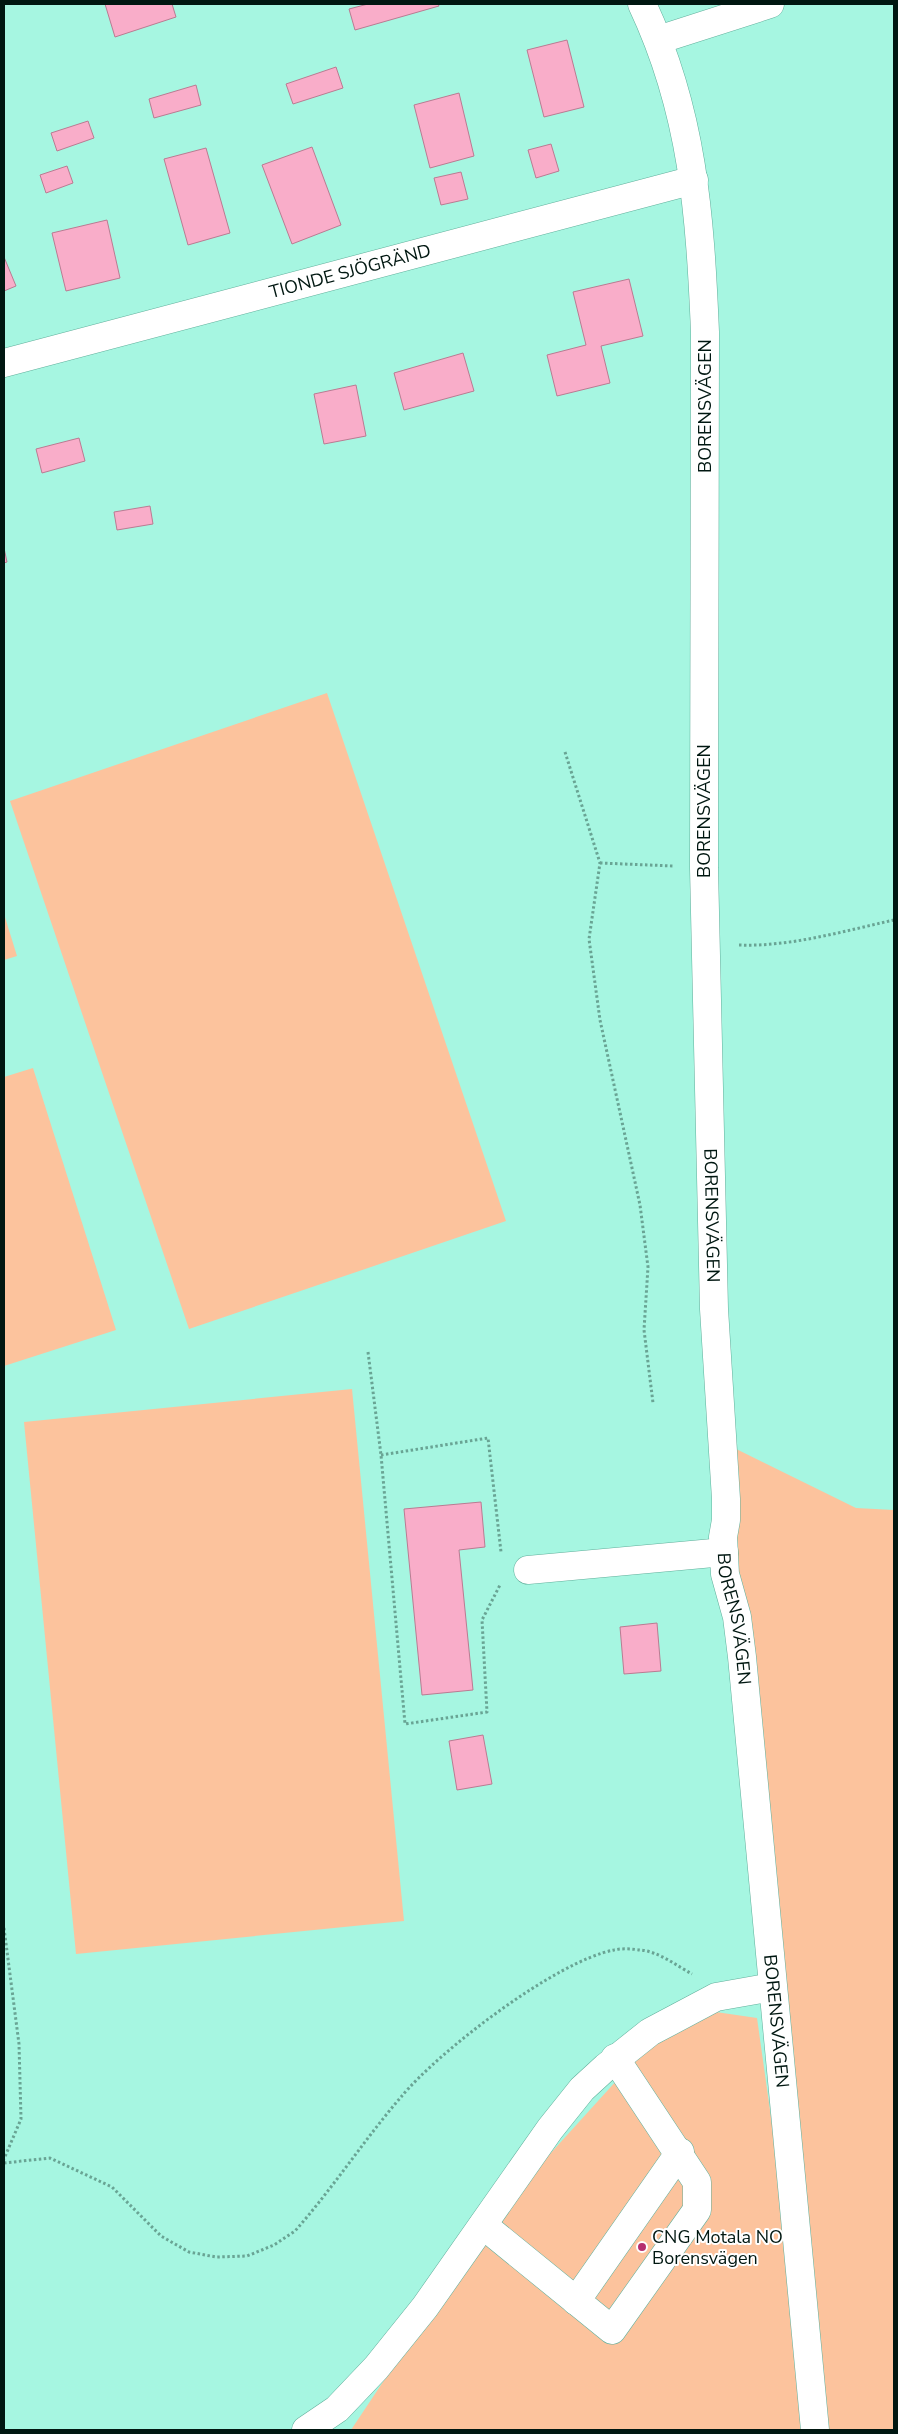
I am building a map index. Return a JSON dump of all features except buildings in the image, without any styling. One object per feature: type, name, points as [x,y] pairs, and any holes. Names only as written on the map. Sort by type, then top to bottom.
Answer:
[{"type":"street","name":"BORENSVÄGEN","points":[[642,4],[658,40],[682,113],[694,180],[701,247],[705,332],[704,868],[714,1308],[726,1499],[725,1574],[737,1617],[742,1657],[815,2430]]},
{"type":"street","points":[[658,40],[770,4]]},
{"type":"street","name":"TIONDE SJÖGRÄND","points":[[4,363],[694,180]]},
{"type":"street","points":[[516,1574],[724,1552]]},
{"type":"street","points":[[306,2430],[336,2409],[376,2368],[425,2307],[550,2128],[582,2090],[615,2058],[650,2032],[716,1997],[772,1987]]},
{"type":"street","points":[[483,2225],[612,2330],[697,2210],[697,2182],[680,2152],[615,2058]]},
{"type":"street","points":[[576,2301],[680,2152]]},
{"type":"path","points":[[565,752],[600,863],[590,939],[600,1020],[640,1205],[648,1267],[644,1330],[653,1403]]},
{"type":"path","points":[[600,863],[704,868]]},
{"type":"path","points":[[706,943],[768,944],[835,934],[894,920]]},
{"type":"path","points":[[368,1352],[381,1454],[405,1724],[487,1712],[482,1620],[516,1574],[488,1438],[381,1454]]},
{"type":"path","points":[[4,1928],[18,2044],[21,2119],[4,2161],[50,2158],[112,2187],[170,2243],[189,2252],[216,2257],[247,2256],[274,2245],[295,2230],[402,2095],[477,2028],[552,1976],[584,1960],[615,1950],[643,1950],[668,1960],[692,1974],[716,1997]]},
{"type":"shaded area","points":[[327,693],[506,1221],[189,1329],[10,801]]},
{"type":"shaded area","points":[[4,914],[17,956],[4,960]]},
{"type":"shaded area","points":[[33,1068],[116,1330],[4,1366],[4,1077]]},
{"type":"shaded area","points":[[352,1389],[404,1921],[76,1954],[24,1422]]},
{"type":"shaded area","points":[[722,1442],[856,1508],[894,1510],[894,2430],[351,2430],[492,2218],[666,2026],[709,2011],[757,2018],[808,2380]]},
{"type":"place","name":"CNG Motala NO Borensvägen","points":[[642,2247]]}]
